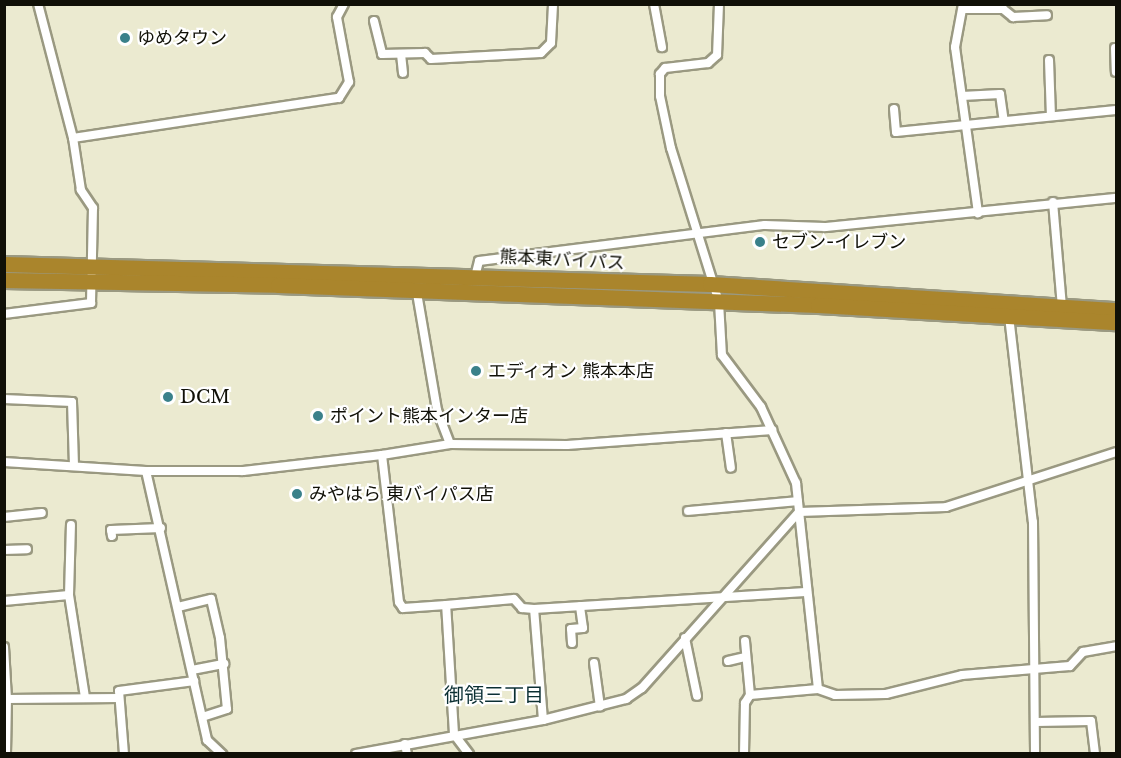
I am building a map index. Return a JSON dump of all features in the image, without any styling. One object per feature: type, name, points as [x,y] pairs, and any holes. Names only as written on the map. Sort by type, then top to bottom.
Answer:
[{"type":"highway","name":"熊本東バイパス","points":[[4,264],[93,275],[417,292],[719,302],[1116,322]]},
{"type":"highway","name":"熊本東バイパス","points":[[4,280],[93,275],[476,277],[710,284],[1116,310]]},
{"type":"street","points":[[4,314],[91,303],[93,208],[81,190],[73,138],[38,4]]},
{"type":"street","points":[[73,138],[339,98],[349,81],[338,17],[344,4]]},
{"type":"street","points":[[374,21],[380,53],[425,53],[431,59],[541,53],[551,43],[553,4]]},
{"type":"street","points":[[654,4],[662,47]]},
{"type":"street","points":[[719,4],[715,58],[666,67],[659,82],[671,148],[710,284],[719,302],[722,355],[772,430],[794,476],[805,592],[818,689]]},
{"type":"street","points":[[978,213],[955,37],[963,7],[1003,9],[1013,17],[1047,15]]},
{"type":"street","points":[[1115,48],[1116,72]]},
{"type":"street","points":[[401,54],[403,74]]},
{"type":"street","points":[[1049,60],[1051,117]]},
{"type":"street","points":[[962,96],[1000,94],[1004,121]]},
{"type":"street","points":[[894,109],[896,132],[1116,110]]},
{"type":"street","points":[[476,277],[478,261],[771,224],[825,227],[978,213],[1053,202],[1116,198]]},
{"type":"street","points":[[1053,202],[1062,307]]},
{"type":"street","points":[[417,292],[436,410],[450,444]]},
{"type":"street","points":[[1009,316],[1033,522],[1032,673],[1036,722],[1035,753]]},
{"type":"street","points":[[4,399],[72,402],[74,466]]},
{"type":"street","points":[[4,462],[146,471],[243,471],[382,455],[450,444],[560,445],[772,430]]},
{"type":"street","points":[[726,433],[730,468]]},
{"type":"street","points":[[356,753],[543,720],[600,707],[639,691],[799,512],[946,507],[1116,452]]},
{"type":"street","points":[[382,455],[400,605],[446,605],[514,599],[522,609],[534,609],[805,592]]},
{"type":"street","points":[[146,471],[161,528],[207,740],[222,753]]},
{"type":"street","points":[[688,512],[798,501]]},
{"type":"street","points":[[4,517],[42,513]]},
{"type":"street","points":[[71,525],[69,596],[85,697]]},
{"type":"street","points":[[112,536],[111,530],[161,528]]},
{"type":"street","points":[[4,550],[27,549]]},
{"type":"street","points":[[4,601],[69,596]]},
{"type":"street","points":[[178,608],[211,599],[224,664],[226,710],[202,717]]},
{"type":"street","points":[[446,605],[454,734],[469,753]]},
{"type":"street","points":[[572,643],[571,629],[583,628],[580,606]]},
{"type":"street","points":[[534,609],[543,720]]},
{"type":"street","points":[[685,638],[697,696]]},
{"type":"street","points":[[744,641],[750,695],[745,703],[744,753]]},
{"type":"street","points":[[750,695],[818,689],[835,695],[886,694],[962,675],[1032,673],[1070,666],[1083,652],[1116,646]]},
{"type":"street","points":[[4,647],[7,699],[6,753]]},
{"type":"street","points":[[728,661],[746,657]]},
{"type":"street","points":[[594,663],[600,707]]},
{"type":"street","points":[[192,670],[224,664]]},
{"type":"street","points":[[124,753],[119,691],[194,681]]},
{"type":"street","points":[[7,699],[119,698]]},
{"type":"street","points":[[1036,722],[1091,721],[1095,753]]},
{"type":"street","points":[[405,744],[407,753]]},
{"type":"place","name":"ゆめタウン","points":[[125,38]]},
{"type":"place","name":"セブン-イレブン","points":[[760,242]]},
{"type":"place","name":"エディオン 熊本本店","points":[[476,371]]},
{"type":"place","name":"DCM","points":[[168,397]]},
{"type":"place","name":"ポイント熊本インター店","points":[[318,416]]},
{"type":"place","name":"みやはら 東バイパス店","points":[[297,494]]},
{"type":"district","name":"御領三丁目","points":[[494,695]]}]
